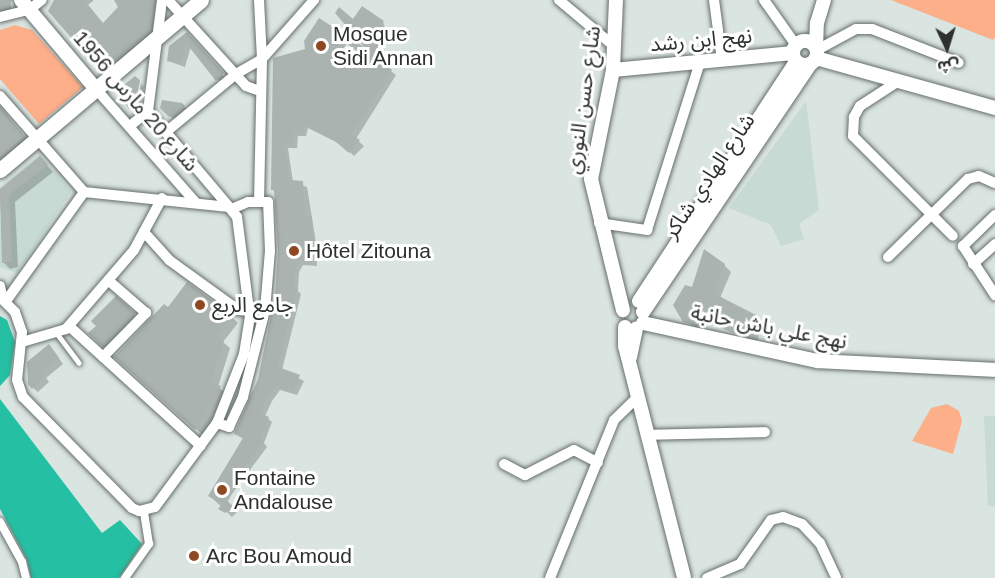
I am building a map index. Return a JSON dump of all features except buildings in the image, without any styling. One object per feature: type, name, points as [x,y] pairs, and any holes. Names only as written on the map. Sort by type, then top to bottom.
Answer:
[{"type":"main road","points":[[0,170],[201,0]]},
{"type":"street","points":[[0,17],[42,0]]},
{"type":"street","points":[[0,286],[3,300],[20,322],[22,342],[17,380],[23,396],[132,508],[144,511],[155,507],[217,423],[244,354],[249,311],[231,207],[148,111],[154,39],[162,0]]},
{"type":"street","points":[[168,0],[246,86],[260,91]]},
{"type":"street","points":[[217,423],[229,427],[243,397],[265,310],[270,251],[264,202],[259,0]]},
{"type":"street","points":[[166,132],[236,75],[262,59],[314,0]]},
{"type":"street","points":[[560,0],[615,47]]},
{"type":"street","name":"شارع حسن النوري","points":[[616,0],[613,70],[592,168],[599,223],[634,318],[630,357],[646,435],[684,578]]},
{"type":"street","points":[[714,0],[722,60]]},
{"type":"street","points":[[806,53],[824,0]]},
{"type":"street","points":[[766,1],[806,53],[897,82],[995,108]]},
{"type":"street","name":"شارع 20 مارس 1956","points":[[25,5],[196,203]]},
{"type":"street","points":[[806,53],[856,29],[872,29],[959,63]]},
{"type":"street","name":"نهج ابن رشد","points":[[613,70],[806,53]]},
{"type":"street","name":"شارع الهادي شاكر","points":[[634,318],[806,53]]},
{"type":"street","points":[[599,223],[647,230],[700,62]]},
{"type":"street","points":[[897,82],[860,106],[854,117],[853,136],[952,236]]},
{"type":"street","points":[[0,96],[84,192],[162,198],[231,207],[264,202]]},
{"type":"street","points":[[130,126],[148,111]]},
{"type":"street","points":[[888,256],[973,176],[995,183]]},
{"type":"street","points":[[3,300],[84,192]]},
{"type":"street","points":[[22,342],[57,334],[69,326],[144,232],[162,198]]},
{"type":"street","points":[[995,214],[965,242],[964,249],[995,294]]},
{"type":"street","points":[[144,232],[169,260],[238,310],[265,310]]},
{"type":"street","points":[[973,264],[995,244]]},
{"type":"street","points":[[103,357],[146,313],[108,280]]},
{"type":"street","name":"نهج علي باش حانبة","points":[[634,318],[818,361],[995,370]]},
{"type":"street","points":[[69,326],[201,446]]},
{"type":"street","points":[[550,578],[620,411],[639,396]]},
{"type":"street","points":[[646,435],[765,432]]},
{"type":"street","points":[[504,464],[525,475],[574,450],[598,463]]},
{"type":"street","points":[[126,578],[149,544],[144,511]]},
{"type":"street","points":[[707,578],[740,564],[771,520],[783,517],[802,524],[820,543],[836,578]]},
{"type":"street","points":[[0,522],[22,562],[26,578]]},
{"type":"lane","points":[[57,334],[79,363]]},
{"type":"shaded area","points":[[891,0],[995,0],[995,37],[993,40]]},
{"type":"shaded area","points":[[15,25],[32,30],[83,87],[39,124],[0,79],[0,30]]},
{"type":"shaded area","points":[[806,101],[819,210],[799,224],[804,239],[781,246],[771,225],[729,208]]},
{"type":"shaded area","points":[[40,154],[71,192],[17,273],[0,267],[0,187]]},
{"type":"shaded area","points":[[0,316],[7,320],[15,342],[10,375],[0,386]]},
{"type":"shaded area","points":[[0,399],[102,533],[120,520],[142,544],[119,578],[31,578],[27,560],[0,509]]},
{"type":"shaded area","points":[[947,404],[959,411],[962,421],[953,454],[912,441],[931,408]]},
{"type":"shaded area","points":[[984,416],[995,416],[995,506],[988,506]]},
{"type":"place","name":"Mosque Sidi Annan","points":[[321,46]]},
{"type":"place","name":"Hôtel Zitouna","points":[[294,251]]},
{"type":"place","name":"جامع الربع","points":[[200,305]]},
{"type":"place","name":"Fontaine Andalouse","points":[[222,490]]},
{"type":"place","name":"Arc Bou Amoud","points":[[194,556]]}]
